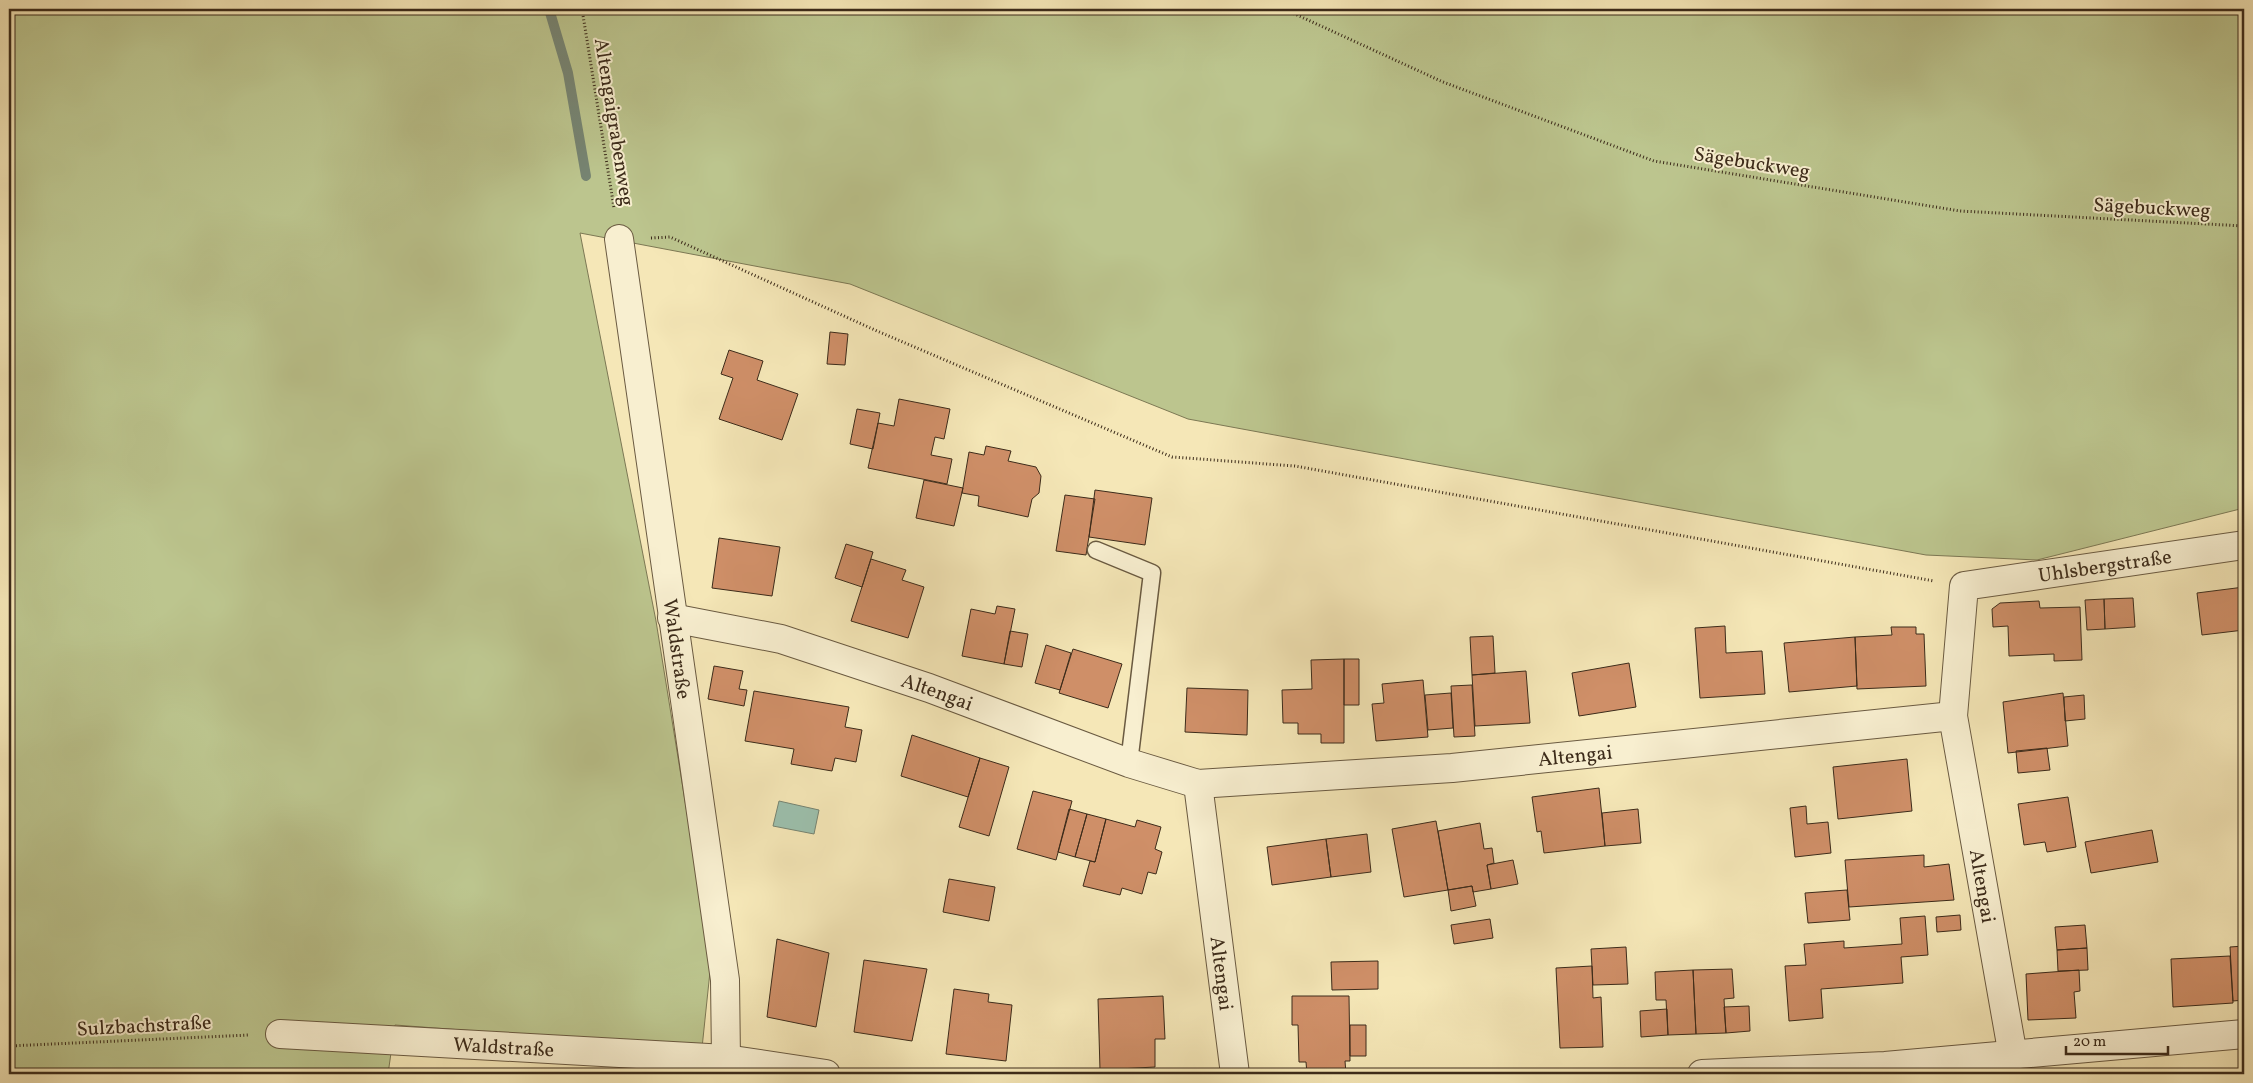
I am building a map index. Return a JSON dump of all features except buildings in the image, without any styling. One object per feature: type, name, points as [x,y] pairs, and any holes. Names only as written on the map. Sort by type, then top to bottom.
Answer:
[{"type":"street","name":"Waldstraße","points":[[619,239],[725,980],[724,1066]]},
{"type":"street","name":"Uhlsbergstraße","points":[[1964,586],[2244,545]]},
{"type":"street","name":"Altengai","points":[[1964,586],[1953,716],[2013,1056]]},
{"type":"street","name":"Altengai","points":[[672,618],[782,639],[929,688],[1129,763],[1198,784],[1452,768],[1953,716]]},
{"type":"street","name":"Altengai","points":[[1198,784],[1235,1074]]},
{"type":"street","name":"Waldstraße","points":[[280,1034],[826,1074]]},
{"type":"street","points":[[1702,1074],[1885,1066],[2244,1034]]},
{"type":"lane","points":[[1096,550],[1152,572],[1129,763]]},
{"type":"path","name":"Altengaigrabenweg","points":[[582,9],[619,239]]},
{"type":"path","name":"Sägebuckweg","points":[[1284,9],[1443,82],[1654,161],[1960,211],[2244,226]]},
{"type":"path","points":[[619,239],[670,238],[886,335],[1172,457],[1295,466],[1964,586]]},
{"type":"path","name":"Sulzbachstraße","points":[[9,1046],[280,1034]]},
{"type":"green space","points":[[9,9],[2244,9],[2244,508],[2037,560],[1926,555],[1188,419],[850,284],[580,233],[656,621],[711,962],[702,1048],[395,1025],[388,1074],[9,1074]]},
{"type":"shaded area","points":[[779,801],[819,810],[814,834],[773,826]]},
{"type":"waterway","points":[[549,9],[568,73],[586,176]]}]
